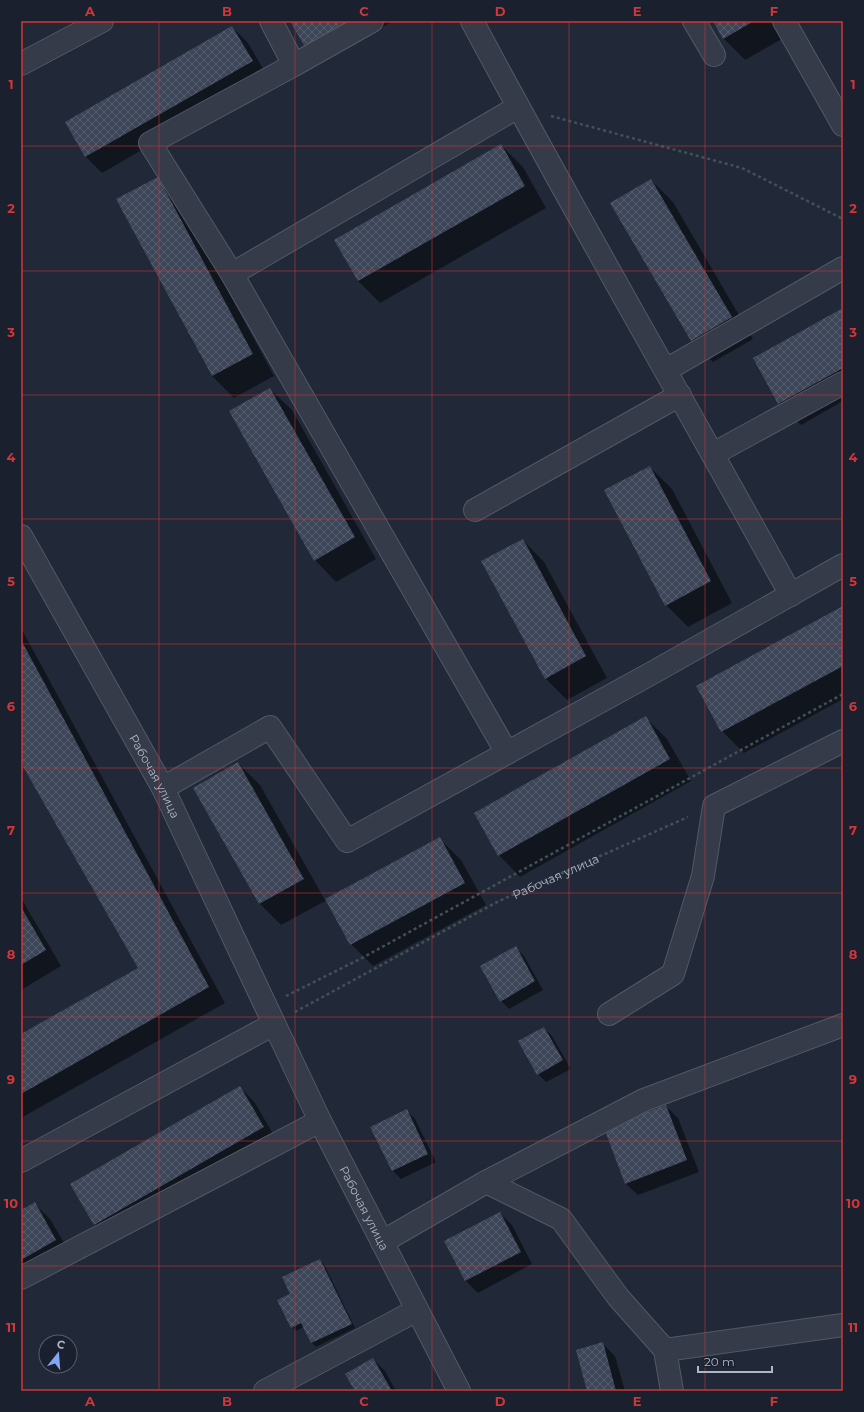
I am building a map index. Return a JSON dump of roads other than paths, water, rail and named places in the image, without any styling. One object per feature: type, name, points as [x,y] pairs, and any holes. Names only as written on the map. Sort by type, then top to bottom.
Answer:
[{"type":"street","points":[[21,64],[102,21]]},
{"type":"street","points":[[271,21],[294,65]]},
{"type":"street","points":[[372,21],[150,143],[232,274],[507,753]]},
{"type":"street","points":[[472,21],[518,107],[791,595]]},
{"type":"street","points":[[694,21],[714,56]]},
{"type":"street","points":[[784,21],[843,125]]},
{"type":"street","points":[[232,274],[518,107]]},
{"type":"street","points":[[666,370],[843,268]]},
{"type":"street","points":[[713,454],[843,383]]},
{"type":"street","points":[[476,510],[680,395]]},
{"type":"street","name":"Рабочая улица","points":[[21,536],[163,788],[320,1121],[459,1391]]},
{"type":"street","points":[[163,788],[270,727],[347,841],[652,674],[843,565]]},
{"type":"street","points":[[609,1014],[673,974],[703,876],[714,806],[843,741]]},
{"type":"street","points":[[21,1161],[274,1024]]},
{"type":"street","points":[[382,1242],[486,1182],[644,1100],[843,1025]]},
{"type":"street","points":[[21,1278],[320,1121]]},
{"type":"street","points":[[486,1182],[561,1219],[618,1297],[664,1350],[672,1391]]},
{"type":"street","points":[[265,1391],[417,1310]]},
{"type":"street","points":[[664,1350],[843,1325]]}]
